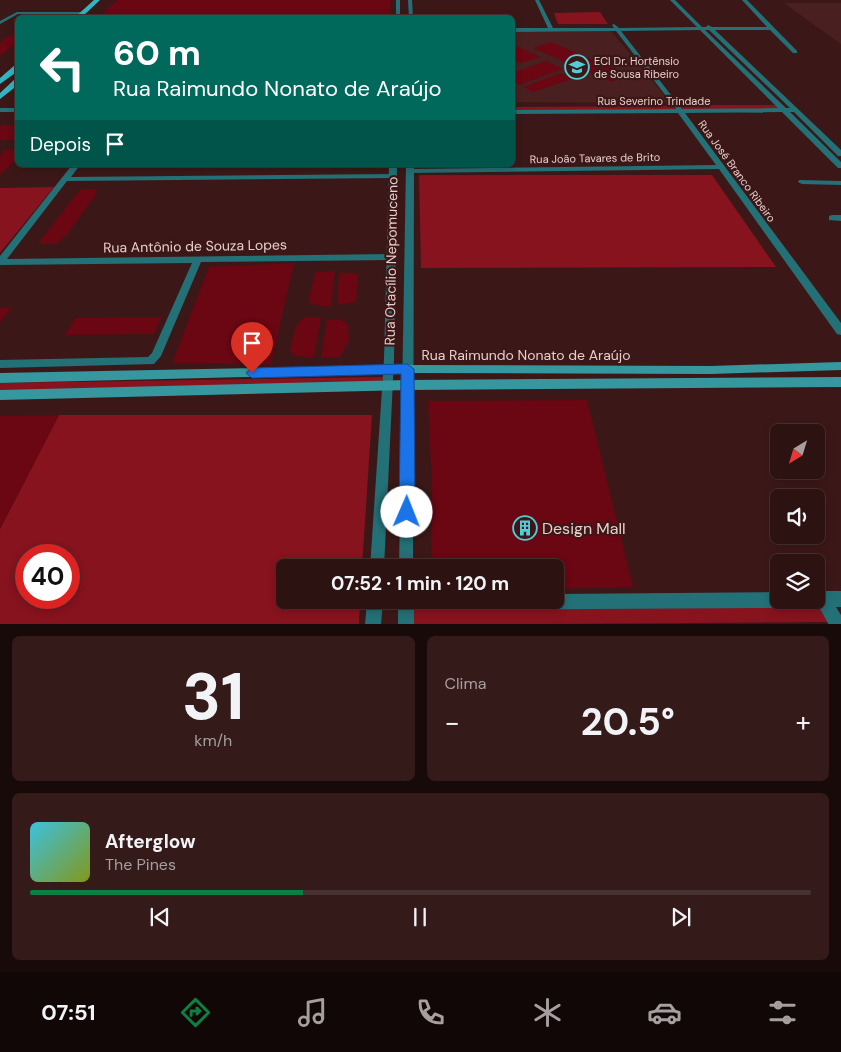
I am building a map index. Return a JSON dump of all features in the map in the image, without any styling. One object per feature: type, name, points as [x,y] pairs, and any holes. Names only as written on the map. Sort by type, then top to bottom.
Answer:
[{"type":"main road","points":[[80,15],[97,0]]},
{"type":"main road","points":[[92,15],[105,3]]},
{"type":"main road","points":[[0,82],[15,70]]},
{"type":"main road","points":[[0,97],[15,84]]},
{"type":"main road","name":"Rua Raimundo Nonato de Araújo","points":[[0,378],[407,369],[711,370],[841,366]]},
{"type":"main road","points":[[0,394],[408,385],[841,382]]},
{"type":"street","points":[[398,0],[398,15]]},
{"type":"street","points":[[410,0],[411,15]]},
{"type":"street","points":[[537,0],[550,27]]},
{"type":"street","points":[[672,0],[703,26],[786,107],[841,166]]},
{"type":"street","points":[[680,0],[777,104]]},
{"type":"street","points":[[744,0],[795,52]]},
{"type":"street","points":[[515,25],[550,27],[770,26]]},
{"type":"street","points":[[515,30],[550,27]]},
{"type":"street","name":"Rua José Branco Ribeiro","points":[[615,27],[678,108],[841,332]]},
{"type":"street","name":"Rua Severino Trindade","points":[[515,106],[678,108],[777,104],[795,110],[841,154]]},
{"type":"street","name":"Rua Severino Trindade","points":[[515,112],[786,107]]},
{"type":"street","points":[[0,110],[15,110]]},
{"type":"street","points":[[0,116],[15,116]]},
{"type":"street","points":[[0,262],[74,167]]},
{"type":"street","name":"Rua Otacílio Nepomuceno","points":[[377,559],[388,370],[393,167]]},
{"type":"street","name":"Rua João Tavares de Brito","points":[[410,168],[721,167]]},
{"type":"street","name":"Rua Otacílio Nepomuceno","points":[[406,559],[410,168]]},
{"type":"street","points":[[65,179],[393,176]]},
{"type":"street","points":[[802,182],[841,182]]},
{"type":"street","name":"Rua Antônio de Souza Lopes","points":[[0,262],[196,264],[390,258]]},
{"type":"street","points":[[0,364],[150,361],[156,356],[196,264]]},
{"type":"street","points":[[825,599],[841,599]]},
{"type":"street","points":[[564,601],[770,600]]},
{"type":"street","points":[[825,606],[838,624]]},
{"type":"street","points":[[373,624],[374,609]]},
{"type":"street","points":[[406,609],[406,624]]},
{"type":"lane","points":[[0,24],[17,13],[58,15]]},
{"type":"lane","points":[[0,75],[9,75]]},
{"type":"shaded area","points":[[784,3],[841,3],[841,44]]},
{"type":"shaded area","points":[[600,12],[608,24],[558,24],[554,13]]},
{"type":"shaded area","name":"ECI Dr. Hortênsio de Sousa Ribeiro","points":[[611,31],[671,103],[515,102],[515,32]]},
{"type":"shaded area","points":[[679,105],[776,105],[782,110],[682,109]]},
{"type":"shaded area","points":[[672,106],[675,109],[515,111],[515,107]]},
{"type":"shaded area","points":[[419,175],[712,175],[776,267],[421,268]]},
{"type":"shaded area","points":[[54,187],[0,253],[0,188]]},
{"type":"shaded area","points":[[383,377],[381,384],[0,392],[0,383]]},
{"type":"shaded area","points":[[59,415],[372,415],[363,559],[276,559],[276,609],[360,609],[359,624],[0,624],[0,529]]},
{"type":"shaded area","points":[[770,605],[770,609],[823,609],[831,622],[552,624],[413,624],[412,609],[564,609],[564,607]]},
{"type":"building","points":[[117,0],[391,0],[390,15],[101,15]]},
{"type":"building","points":[[10,35],[15,35],[15,44],[0,56],[0,43]]},
{"type":"building","points":[[551,42],[628,75],[611,82],[533,48]]},
{"type":"building","points":[[515,45],[540,57],[521,63],[515,60]]},
{"type":"building","points":[[546,61],[563,69],[519,85],[515,83],[515,72]]},
{"type":"building","points":[[561,73],[572,79],[533,92],[523,87]]},
{"type":"building","points":[[0,125],[15,125],[15,140],[0,140]]},
{"type":"building","points":[[5,150],[15,150],[15,161],[0,175],[0,156]]},
{"type":"building","points":[[80,189],[97,189],[94,193],[97,193],[58,244],[38,244]]},
{"type":"building","points":[[294,263],[271,364],[172,363],[209,267]]},
{"type":"building","points":[[335,271],[331,307],[311,304],[309,297],[316,272]]},
{"type":"building","points":[[339,273],[355,273],[358,276],[356,302],[337,305]]},
{"type":"building","points":[[0,308],[11,308],[0,323]]},
{"type":"building","points":[[162,317],[154,334],[65,335],[75,318]]},
{"type":"building","points":[[304,317],[321,317],[314,358],[295,356],[290,350],[296,326]]},
{"type":"building","points":[[339,319],[348,324],[349,340],[340,357],[321,357],[327,320]]},
{"type":"building","name":"Design Mall","points":[[587,400],[633,587],[564,589],[564,559],[431,559],[432,484],[428,401]]},
{"type":"building","points":[[59,415],[0,529],[0,416]]},
{"type":"place","name":"ECI Dr. Hortênsio de Sousa Ribeiro","points":[[577,67]]},
{"type":"place","name":"Design Mall","points":[[525,528]]},
{"type":"route","points":[[252,373],[407,369],[407,512]]}]
